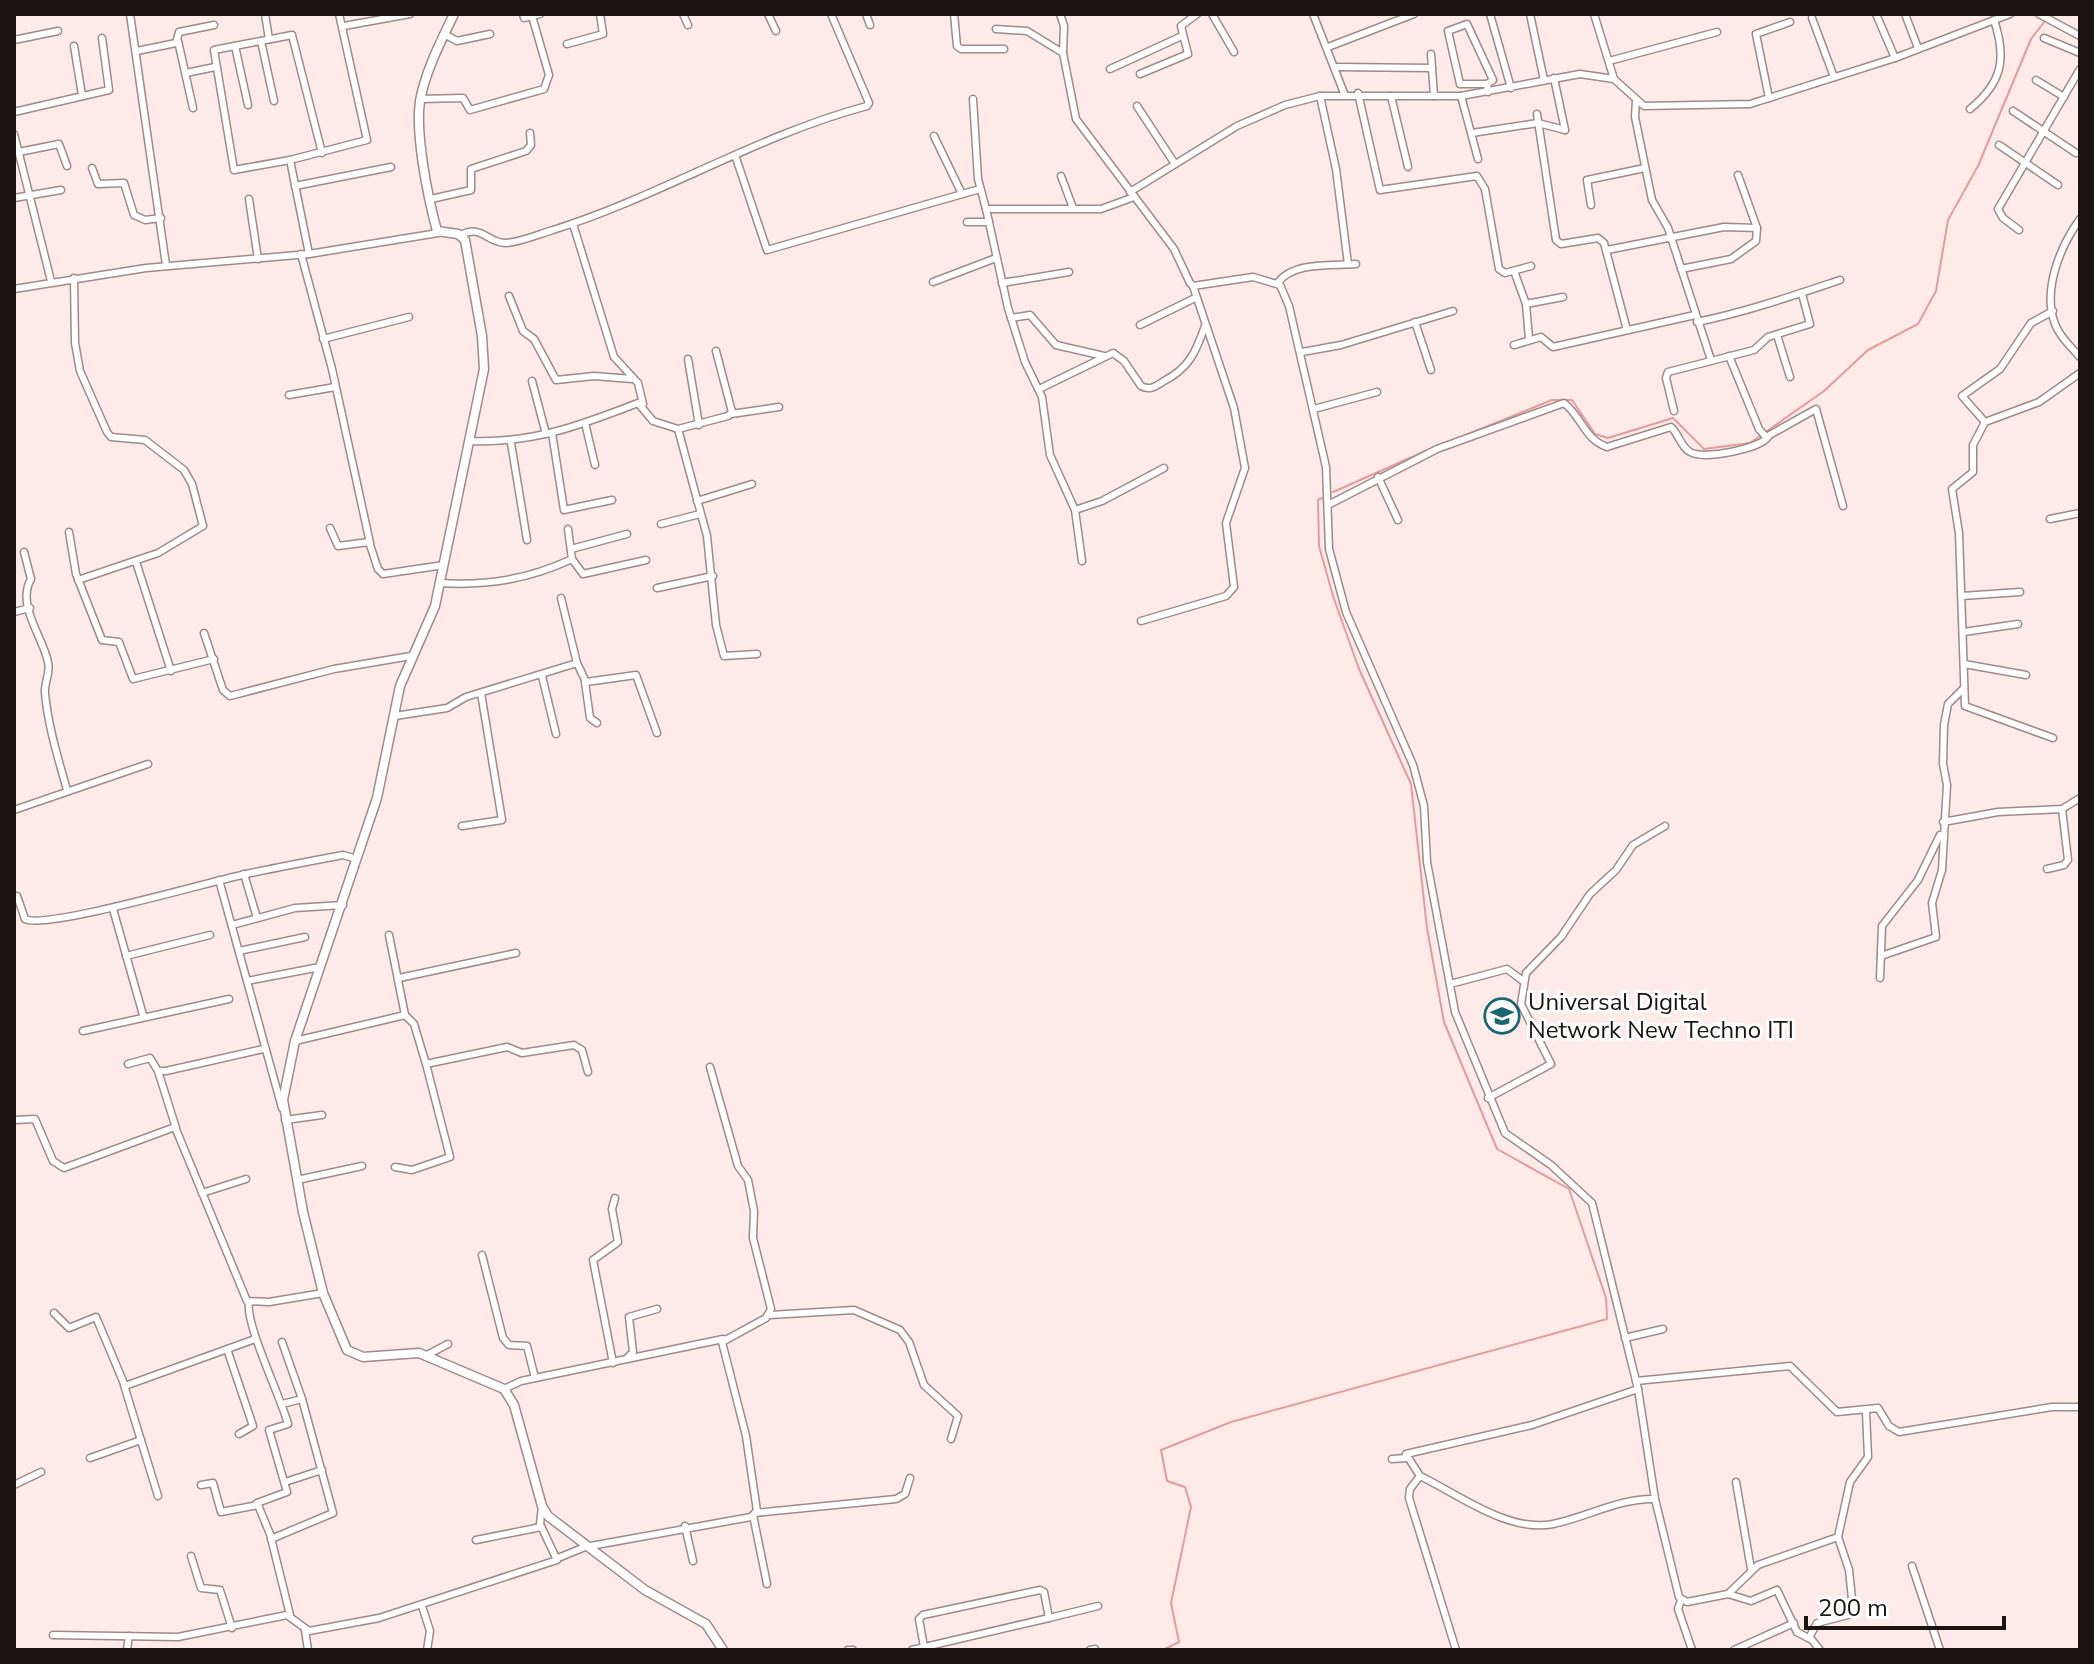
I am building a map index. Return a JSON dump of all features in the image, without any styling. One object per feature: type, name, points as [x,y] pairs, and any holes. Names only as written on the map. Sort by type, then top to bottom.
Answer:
[{"type":"street","points":[[130,14],[166,265]]},
{"type":"street","points":[[265,14],[265,40],[274,101]]},
{"type":"street","points":[[322,153],[292,35],[213,50],[234,170],[322,153],[367,140],[339,14]]},
{"type":"street","points":[[344,26],[410,14]]},
{"type":"street","points":[[438,233],[421,133],[420,99],[454,14]]},
{"type":"street","points":[[420,99],[463,98],[470,110],[544,89],[549,75],[536,15],[524,18],[523,14]]},
{"type":"street","points":[[567,44],[603,34],[600,14]]},
{"type":"street","points":[[683,14],[688,25]]},
{"type":"street","points":[[768,14],[776,31]]},
{"type":"street","points":[[14,289],[166,265],[305,254],[438,233],[461,235],[477,230],[505,243],[573,224],[801,126],[869,105],[831,14]]},
{"type":"street","points":[[866,14],[870,25]]},
{"type":"street","points":[[954,14],[956,42],[961,49],[1004,49]]},
{"type":"street","points":[[1060,14],[1064,26],[1063,53],[1076,119],[1174,249],[1193,286],[1234,408],[1245,468],[1226,523],[1234,587],[1226,596],[1141,621]]},
{"type":"street","points":[[1140,74],[1188,54],[1181,26],[1197,14]]},
{"type":"street","points":[[1212,14],[1234,52]]},
{"type":"street","points":[[1313,14],[1344,93]]},
{"type":"street","points":[[1328,47],[1414,14]]},
{"type":"street","points":[[1490,14],[1511,88]]},
{"type":"street","points":[[1530,14],[1544,80]]},
{"type":"street","points":[[1604,14],[1594,16],[1614,79],[1644,106],[1727,106],[1769,98],[1895,58],[2010,14]]},
{"type":"street","points":[[1876,14],[1895,58]]},
{"type":"street","points":[[1905,14],[1918,48]]},
{"type":"street","points":[[1970,109],[1994,86],[2001,46],[1990,22],[1982,14]]},
{"type":"street","points":[[2040,15],[2080,36]]},
{"type":"street","points":[[1812,18],[1834,77]]},
{"type":"street","points":[[1769,98],[1756,34],[1790,22]]},
{"type":"street","points":[[1467,24],[1493,80],[1487,84],[1460,84],[1448,31],[1467,24]]},
{"type":"street","points":[[193,108],[178,41],[179,32],[214,25]]},
{"type":"street","points":[[996,29],[1027,31],[1063,53]]},
{"type":"street","points":[[14,40],[58,31]]},
{"type":"street","points":[[1609,61],[1717,32]]},
{"type":"street","points":[[444,34],[457,41],[490,34]]},
{"type":"street","points":[[1110,69],[1182,36]]},
{"type":"street","points":[[14,112],[110,88],[102,38]]},
{"type":"street","points":[[2044,38],[2080,53]]},
{"type":"street","points":[[137,51],[178,41]]},
{"type":"street","points":[[74,46],[82,95]]},
{"type":"street","points":[[235,46],[248,105]]},
{"type":"street","points":[[1431,54],[1434,96]]},
{"type":"street","points":[[186,73],[215,67]]},
{"type":"street","points":[[1336,67],[1432,68]]},
{"type":"street","points":[[2019,230],[2003,218],[1998,209],[2080,69]]},
{"type":"street","points":[[986,209],[1113,207],[1175,164],[1250,119],[1320,96],[1358,93],[1461,96],[1580,74],[1614,79]]},
{"type":"street","points":[[1472,133],[1538,123],[1565,130],[1554,78]]},
{"type":"street","points":[[2036,80],[2064,97]]},
{"type":"street","points":[[1487,84],[1488,92]]},
{"type":"street","points":[[1358,93],[1380,190],[1477,176],[1485,189],[1498,265],[1505,273],[1531,266]]},
{"type":"street","points":[[1277,284],[1284,275],[1299,269],[1352,264],[1320,96]]},
{"type":"street","points":[[1391,96],[1408,167]]},
{"type":"street","points":[[1461,96],[1478,159]]},
{"type":"street","points":[[973,99],[972,129],[980,189],[996,258],[1025,362],[1039,389],[1050,455],[1075,510],[1082,561]]},
{"type":"street","points":[[1636,101],[1654,208],[1671,236],[1711,360]]},
{"type":"street","points":[[1137,106],[1175,164]]},
{"type":"street","points":[[2013,111],[2076,153]]},
{"type":"street","points":[[1537,114],[1556,240],[1561,244],[1598,238],[1607,250],[1627,330]]},
{"type":"street","points":[[431,199],[471,190],[471,169],[529,149],[530,133]]},
{"type":"street","points":[[14,134],[51,281]]},
{"type":"street","points":[[934,136],[962,194]]},
{"type":"street","points":[[19,152],[59,144],[67,166]]},
{"type":"street","points":[[1999,145],[2058,185]]},
{"type":"street","points":[[735,155],[767,250],[980,189]]},
{"type":"street","points":[[290,160],[323,339],[378,569],[383,574],[444,565]]},
{"type":"street","points":[[295,186],[391,167]]},
{"type":"street","points":[[92,168],[98,184],[124,183],[134,215],[145,220],[161,218]]},
{"type":"street","points":[[1591,205],[1587,180],[1645,168]]},
{"type":"street","points":[[1681,269],[1738,255],[1756,241],[1757,228],[1738,175]]},
{"type":"street","points":[[1061,176],[1073,208]]},
{"type":"street","points":[[14,198],[61,190]]},
{"type":"street","points":[[249,199],[258,259]]},
{"type":"street","points":[[2080,219],[2061,253],[2052,285],[2054,322],[2080,356]]},
{"type":"street","points":[[967,222],[989,222]]},
{"type":"street","points":[[573,224],[614,357],[622,369],[635,379],[653,421],[678,429],[731,414],[779,407]]},
{"type":"street","points":[[1607,250],[1724,227],[1757,228]]},
{"type":"street","points":[[283,1110],[295,1041],[343,905],[381,783],[411,656],[432,615],[470,441],[484,357],[461,235]]},
{"type":"street","points":[[933,282],[996,258]]},
{"type":"street","points":[[1514,271],[1526,304],[1529,339]]},
{"type":"street","points":[[1002,283],[1013,284],[1069,272]]},
{"type":"street","points":[[1193,286],[1253,277],[1277,284],[1289,306],[1326,467],[1329,549],[1346,612],[1413,765],[1424,806],[1427,862],[1455,1012],[1505,1133],[1551,1165],[1592,1203],[1637,1385],[1655,1499],[1681,1600],[1678,1609],[1692,1650]]},
{"type":"street","points":[[74,278],[75,343],[80,371],[107,432],[111,437],[145,440],[184,470],[192,484],[202,522],[200,529],[136,562],[78,580]]},
{"type":"street","points":[[1514,345],[1541,337],[1553,347],[1627,330],[1742,313],[1768,301],[1802,294],[1840,280]]},
{"type":"street","points":[[1674,411],[1668,372],[1754,350],[1765,339],[1810,324],[1802,294]]},
{"type":"street","points":[[509,296],[523,331],[534,339],[556,380],[627,377],[643,400]]},
{"type":"street","points":[[1526,304],[1563,297]]},
{"type":"street","points":[[1140,325],[1195,298]]},
{"type":"street","points":[[1302,352],[1341,345],[1453,311]]},
{"type":"street","points":[[1985,422],[1962,396],[2000,369],[2031,323],[2053,311]]},
{"type":"street","points":[[1011,318],[1030,315],[1056,345],[1104,356]]},
{"type":"street","points":[[323,339],[409,317]]},
{"type":"street","points":[[1415,322],[1431,370]]},
{"type":"street","points":[[1039,389],[1113,353],[1120,356],[1141,386],[1151,388],[1181,372],[1189,364],[1205,326]]},
{"type":"street","points":[[1777,335],[1790,377]]},
{"type":"street","points":[[716,351],[731,414]]},
{"type":"street","points":[[1729,356],[1765,436]]},
{"type":"street","points":[[688,359],[699,425]]},
{"type":"street","points":[[2053,738],[1965,706],[1959,533],[1952,489],[1973,472],[1973,445],[1985,422],[2039,402],[2080,373]]},
{"type":"street","points":[[532,381],[549,434],[564,510],[612,500]]},
{"type":"street","points":[[289,395],[335,387]]},
{"type":"street","points":[[1314,409],[1377,392]]},
{"type":"street","points":[[470,441],[511,443],[549,434],[643,400]]},
{"type":"street","points":[[1328,505],[1437,449],[1564,403],[1574,412],[1590,439],[1607,447],[1671,427],[1687,450],[1701,456],[1758,447],[1765,436],[1814,407],[1843,506]]},
{"type":"street","points":[[585,423],[595,465]]},
{"type":"street","points":[[678,429],[713,576],[716,625],[724,656],[757,654]]},
{"type":"street","points":[[511,443],[527,540]]},
{"type":"street","points":[[1075,510],[1102,501],[1164,468]]},
{"type":"street","points":[[1378,477],[1398,520]]},
{"type":"street","points":[[697,501],[752,484]]},
{"type":"street","points":[[2050,519],[2080,513]]},
{"type":"street","points":[[661,524],[700,514]]},
{"type":"street","points":[[330,528],[338,546],[370,543]]},
{"type":"street","points":[[568,529],[572,559],[583,574],[646,560]]},
{"type":"street","points":[[69,532],[78,580],[102,640],[119,642],[133,679],[214,659]]},
{"type":"street","points":[[571,549],[627,534]]},
{"type":"street","points":[[24,552],[31,579],[28,584],[30,608],[36,635],[48,660],[47,704],[67,790]]},
{"type":"street","points":[[440,583],[504,581],[543,572],[572,559]]},
{"type":"street","points":[[136,562],[168,670]]},
{"type":"street","points":[[657,588],[713,576]]},
{"type":"street","points":[[1962,596],[2020,592]]},
{"type":"street","points":[[561,598],[577,663],[585,682],[590,716],[597,723]]},
{"type":"street","points":[[14,612],[30,608]]},
{"type":"street","points":[[1964,632],[2018,624]]},
{"type":"street","points":[[204,633],[225,694],[230,696],[334,669],[411,656]]},
{"type":"street","points":[[395,716],[447,708],[481,693],[577,663]]},
{"type":"street","points":[[1964,664],[2026,675]]},
{"type":"street","points":[[585,682],[636,675],[657,733]]},
{"type":"street","points":[[542,676],[556,734]]},
{"type":"street","points":[[1881,956],[1936,937],[1932,903],[1942,870],[1947,707],[1964,688]]},
{"type":"street","points":[[462,826],[502,820],[481,693]]},
{"type":"street","points":[[14,810],[148,764]]},
{"type":"street","points":[[1943,826],[1998,812],[2062,809],[2080,798]]},
{"type":"street","points":[[2047,869],[2064,865],[2068,860],[2062,809]]},
{"type":"street","points":[[1488,1098],[1551,1064],[1521,1004],[1523,981],[1533,964],[1561,937],[1590,894],[1616,870],[1633,845],[1665,826]]},
{"type":"street","points":[[1880,978],[1882,926],[1918,880],[1943,826]]},
{"type":"street","points":[[17,896],[21,915],[28,922],[113,909],[244,874],[343,855],[357,859]]},
{"type":"street","points":[[244,874],[257,918]]},
{"type":"street","points":[[219,880],[263,1049],[283,1110],[323,1293],[340,1338],[355,1356],[427,1355],[504,1389],[514,1405],[542,1506],[541,1527],[558,1558]]},
{"type":"street","points":[[232,925],[316,905],[343,905]]},
{"type":"street","points":[[113,909],[143,1015]]},
{"type":"street","points":[[126,956],[210,935]]},
{"type":"street","points":[[389,935],[405,1015],[414,1024],[450,1157],[412,1170],[395,1167]]},
{"type":"street","points":[[239,951],[305,937]]},
{"type":"street","points":[[399,978],[516,953]]},
{"type":"street","points":[[247,981],[320,967]]},
{"type":"street","points":[[1450,984],[1507,969],[1523,981]]},
{"type":"street","points":[[83,1031],[143,1015],[229,999]]},
{"type":"street","points":[[295,1041],[405,1015]]},
{"type":"street","points":[[426,1064],[507,1047],[522,1053],[574,1045],[582,1050],[588,1072]]},
{"type":"street","points":[[158,1071],[263,1049]]},
{"type":"street","points":[[128,1064],[150,1058],[158,1071],[176,1128],[249,1302],[248,1317],[255,1339],[288,1424],[269,1430],[287,1492],[223,1513],[213,1483],[201,1485]]},
{"type":"street","points":[[710,1067],[738,1166],[748,1180],[754,1211],[753,1238],[761,1262],[770,1315]]},
{"type":"street","points":[[285,1120],[322,1115]]},
{"type":"street","points":[[14,1120],[35,1119],[53,1161],[64,1168],[176,1128]]},
{"type":"street","points":[[297,1180],[362,1166]]},
{"type":"street","points":[[202,1193],[246,1179]]},
{"type":"street","points":[[615,1198],[612,1212],[618,1242],[593,1260],[618,1362]]},
{"type":"street","points":[[482,1255],[503,1338],[509,1345],[527,1346],[535,1378]]},
{"type":"street","points":[[249,1302],[323,1293]]},
{"type":"street","points":[[618,1362],[633,1352],[629,1317],[657,1309]]},
{"type":"street","points":[[504,1389],[535,1378],[723,1339],[770,1315],[854,1310],[900,1330],[909,1342],[927,1389],[958,1416],[951,1439]]},
{"type":"street","points":[[54,1313],[69,1328],[96,1317],[124,1385],[158,1496]]},
{"type":"street","points":[[1625,1338],[1663,1329]]},
{"type":"street","points":[[124,1385],[255,1339]]},
{"type":"street","points":[[723,1339],[746,1436],[754,1514],[767,1584]]},
{"type":"street","points":[[271,1539],[332,1515],[302,1399],[282,1342]]},
{"type":"street","points":[[427,1355],[448,1344]]},
{"type":"street","points":[[227,1349],[253,1426],[239,1434]]},
{"type":"street","points":[[1655,1499],[1626,1501],[1583,1516],[1540,1525],[1507,1518],[1478,1507],[1420,1476],[1407,1458],[1408,1451],[1532,1425],[1637,1385],[1790,1366],[1837,1412],[1880,1409],[1889,1426],[1899,1432],[2052,1407],[2080,1407]]},
{"type":"street","points":[[282,1404],[302,1399]]},
{"type":"street","points":[[1809,1638],[1817,1623],[1848,1615],[1853,1609],[1849,1570],[1838,1537],[1850,1482],[1868,1457],[1866,1412]]},
{"type":"street","points":[[90,1458],[141,1440]]},
{"type":"street","points":[[1392,1459],[1407,1458]]},
{"type":"street","points":[[285,1482],[322,1470]]},
{"type":"street","points":[[14,1485],[41,1472]]},
{"type":"street","points":[[1420,1476],[1410,1489],[1409,1498],[1456,1650]]},
{"type":"street","points":[[305,1630],[379,1618],[422,1606],[585,1547],[754,1514],[896,1499],[905,1494],[910,1478]]},
{"type":"street","points":[[1736,1482],[1751,1569]]},
{"type":"street","points":[[257,1503],[271,1539],[290,1615],[305,1630],[308,1650]]},
{"type":"street","points":[[542,1506],[555,1524],[585,1547],[657,1598],[706,1624],[723,1650]]},
{"type":"street","points":[[685,1526],[693,1561]]},
{"type":"street","points":[[476,1540],[541,1527]]},
{"type":"street","points":[[1728,1594],[1751,1569],[1838,1537]]},
{"type":"street","points":[[191,1556],[201,1588],[220,1590],[232,1628]]},
{"type":"street","points":[[1912,1566],[1940,1650]]},
{"type":"street","points":[[924,1647],[919,1619],[923,1615],[1040,1590],[1044,1592],[1049,1618]]},
{"type":"street","points":[[1681,1600],[1728,1594],[1749,1601],[1777,1590],[1797,1632],[1809,1638],[1820,1650]]},
{"type":"street","points":[[422,1606],[430,1629],[427,1650]]},
{"type":"street","points":[[912,1650],[1098,1606]]},
{"type":"street","points":[[53,1635],[178,1637],[290,1615]]},
{"type":"street","points":[[1734,1650],[1794,1623]]},
{"type":"street","points":[[127,1650],[129,1636]]},
{"type":"waterway","points":[[1451,441],[1552,400],[1572,400],[1595,434],[1608,438],[1673,418],[1704,449],[1750,443],[1824,391],[1868,350],[1918,324],[1936,291],[1948,220],[1978,166],[2031,39],[2045,21]]},
{"type":"waterway","points":[[1333,492],[1430,449]]},
{"type":"waterway","points":[[1163,1650],[1179,1642],[1171,1603],[1191,1507],[1185,1487],[1167,1481],[1161,1450],[1231,1422],[1607,1319],[1606,1298],[1569,1189],[1497,1149],[1444,1022],[1427,928],[1411,784],[1359,669],[1333,596],[1319,546],[1318,500],[1322,498]]},
{"type":"place","name":"Universal Digital Network New Techno ITI","points":[[1502,1016]]}]
